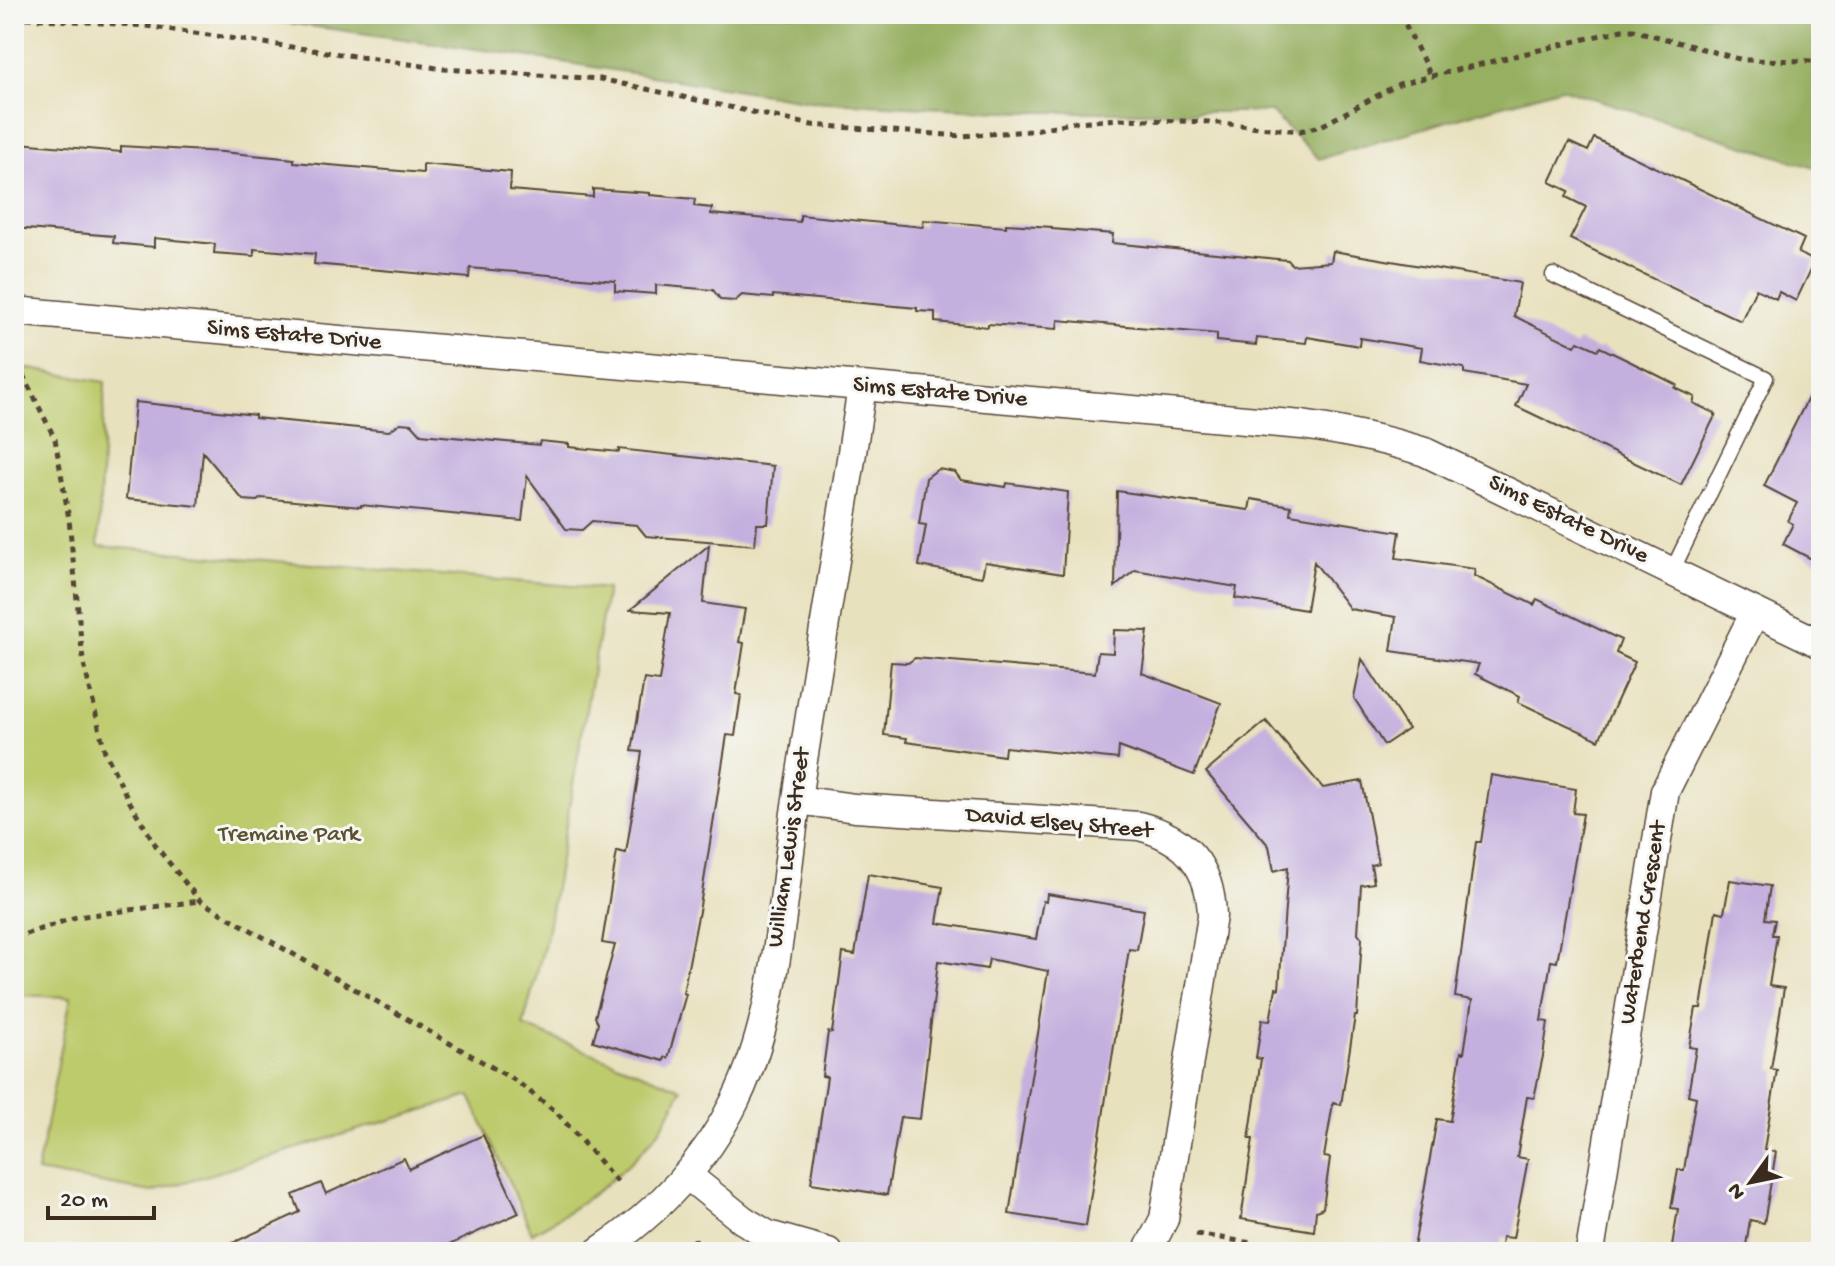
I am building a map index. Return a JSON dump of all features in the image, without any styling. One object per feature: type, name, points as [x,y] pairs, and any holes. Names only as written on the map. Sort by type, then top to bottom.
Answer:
[{"type":"street","name":"Sims Estate Drive","points":[[14,311],[1302,425],[1387,440],[1425,452],[1479,477],[1821,644]]},
{"type":"street","name":"William Lewis Street","points":[[598,1252],[658,1206],[687,1175],[734,1102],[760,1036],[862,386]]},
{"type":"street","name":"Waterbend Crescent","points":[[1590,1252],[1665,791],[1755,612]]},
{"type":"street","name":"David Elsey Street","points":[[797,800],[855,808],[1139,826],[1169,836],[1192,855],[1208,884],[1212,916],[1164,1219],[1147,1252]]},
{"type":"street","points":[[687,1175],[743,1220],[768,1235],[828,1252]]},
{"type":"lane","points":[[1553,275],[1766,378],[1672,571]]},
{"type":"path","points":[[1400,14],[1431,76]]},
{"type":"path","points":[[14,17],[146,26],[444,69],[600,79],[812,125],[962,136],[1121,119],[1209,122],[1300,131],[1321,126],[1399,84],[1622,30],[1633,30],[1743,60],[1821,61]]},
{"type":"path","points":[[14,367],[21,371],[55,439],[69,519],[83,660],[105,752],[158,849],[200,901],[516,1081],[557,1113],[621,1186]]},
{"type":"path","points":[[14,938],[76,917],[200,901]]},
{"type":"path","points":[[1196,1234],[1308,1252]]},
{"type":"path","points":[[695,1238],[696,1252]]},
{"type":"green space","points":[[223,14],[1821,14],[1821,170],[1561,88],[1319,159],[1271,112],[1022,112],[810,101],[498,52]]},
{"type":"green space","name":"Tremaine Park","points":[[14,366],[105,382],[98,546],[607,589],[547,934],[523,1026],[682,1089],[662,1126],[641,1151],[598,1191],[532,1233],[470,1096],[152,1192],[37,1172],[71,997],[14,995]]},
{"type":"building","points":[[1594,138],[1804,239],[1798,253],[1815,261],[1796,301],[1779,292],[1776,299],[1756,289],[1741,321],[1570,239],[1586,207],[1566,197],[1569,191],[1550,182],[1569,142],[1588,151]]},
{"type":"building","points":[[19,143],[121,152],[121,146],[222,152],[294,159],[294,162],[423,173],[423,164],[511,172],[510,190],[593,197],[593,189],[650,193],[695,199],[694,206],[712,208],[711,214],[800,222],[800,215],[923,227],[924,220],[1006,227],[1006,224],[1052,227],[1113,234],[1112,243],[1288,260],[1292,265],[1331,262],[1333,251],[1520,283],[1514,316],[1575,346],[1578,341],[1598,350],[1600,347],[1633,363],[1677,385],[1675,388],[1695,397],[1693,403],[1716,414],[1681,485],[1516,406],[1526,384],[1464,373],[1464,368],[1420,360],[1422,348],[1360,338],[1359,346],[1307,337],[1306,343],[1257,338],[1256,345],[1217,341],[1217,334],[1058,320],[1057,329],[988,324],[988,327],[935,322],[935,312],[917,311],[917,308],[773,295],[773,298],[742,295],[735,301],[721,300],[713,290],[656,285],[656,294],[615,291],[615,281],[470,268],[469,278],[314,264],[315,254],[254,249],[254,256],[214,253],[215,244],[154,238],[154,247],[113,243],[114,236],[14,228]]},
{"type":"building","points":[[1821,372],[1821,564],[1783,544],[1793,524],[1788,521],[1797,503],[1764,486]]},
{"type":"building","points":[[135,402],[389,431],[400,423],[412,424],[421,434],[539,445],[540,441],[569,444],[569,447],[619,452],[619,449],[773,466],[768,524],[757,524],[755,545],[646,536],[637,525],[592,521],[582,530],[566,529],[527,476],[522,521],[361,505],[261,498],[257,501],[243,500],[203,452],[198,506],[126,499]]},
{"type":"building","points":[[938,469],[955,472],[961,480],[1068,492],[1063,574],[985,562],[982,577],[919,566],[926,525],[919,524],[926,478]]},
{"type":"building","points":[[1117,491],[1249,510],[1251,499],[1291,506],[1290,514],[1400,532],[1396,558],[1475,569],[1474,576],[1534,605],[1537,599],[1621,640],[1616,653],[1635,662],[1599,740],[1518,702],[1520,696],[1475,674],[1479,664],[1391,651],[1396,617],[1350,609],[1314,562],[1306,610],[1235,598],[1237,587],[1135,570],[1115,587]]},
{"type":"building","points":[[709,545],[703,603],[745,609],[739,642],[744,643],[736,694],[741,695],[735,736],[727,735],[683,993],[686,994],[668,1058],[665,1057],[664,1061],[593,1041],[598,1023],[595,1017],[615,945],[602,943],[617,851],[626,853],[642,752],[632,751],[644,679],[659,681],[670,613],[630,610]]},
{"type":"building","points":[[1114,630],[1148,631],[1142,673],[1221,703],[1194,775],[1119,747],[1118,759],[1005,747],[1004,756],[906,742],[907,738],[884,735],[891,662],[908,663],[915,658],[1095,673],[1098,652],[1113,653]]},
{"type":"building","points":[[1362,659],[1408,729],[1384,745],[1354,698]]},
{"type":"building","points":[[1266,721],[1323,788],[1362,781],[1378,863],[1371,865],[1374,883],[1361,885],[1358,933],[1362,938],[1357,1016],[1341,1105],[1333,1103],[1324,1157],[1330,1158],[1323,1208],[1316,1211],[1314,1231],[1241,1219],[1253,1139],[1249,1139],[1261,1059],[1256,1058],[1262,1020],[1270,1021],[1276,988],[1279,989],[1288,867],[1274,871],[1269,846],[1206,772]]},
{"type":"building","points":[[1491,775],[1576,789],[1573,813],[1583,814],[1557,962],[1551,961],[1541,1021],[1548,1022],[1543,1056],[1534,1098],[1527,1097],[1517,1157],[1528,1159],[1513,1238],[1502,1237],[1500,1252],[1443,1252],[1414,1247],[1437,1119],[1450,1121],[1461,1052],[1464,1053],[1472,1000],[1455,997],[1476,842],[1481,842]]},
{"type":"building","points":[[868,874],[943,887],[937,923],[1036,939],[1047,894],[1144,910],[1137,950],[1129,949],[1086,1226],[1009,1214],[1048,971],[989,959],[987,969],[938,961],[920,1119],[900,1117],[887,1195],[811,1183],[827,1077],[822,1076],[828,1032],[832,1033],[843,953],[855,955]]},
{"type":"building","points":[[1730,880],[1770,886],[1765,919],[1775,920],[1772,935],[1777,935],[1769,986],[1784,988],[1771,1069],[1777,1070],[1764,1150],[1776,1152],[1764,1223],[1750,1220],[1745,1252],[1671,1252],[1678,1209],[1671,1208],[1678,1170],[1684,1170],[1696,1097],[1688,1095],[1696,1048],[1689,1047],[1696,1008],[1701,1008],[1716,911],[1724,913]]},
{"type":"building","points":[[483,1135],[519,1213],[434,1252],[213,1252],[300,1212],[293,1195],[321,1183],[326,1194],[404,1158],[409,1169]]}]
